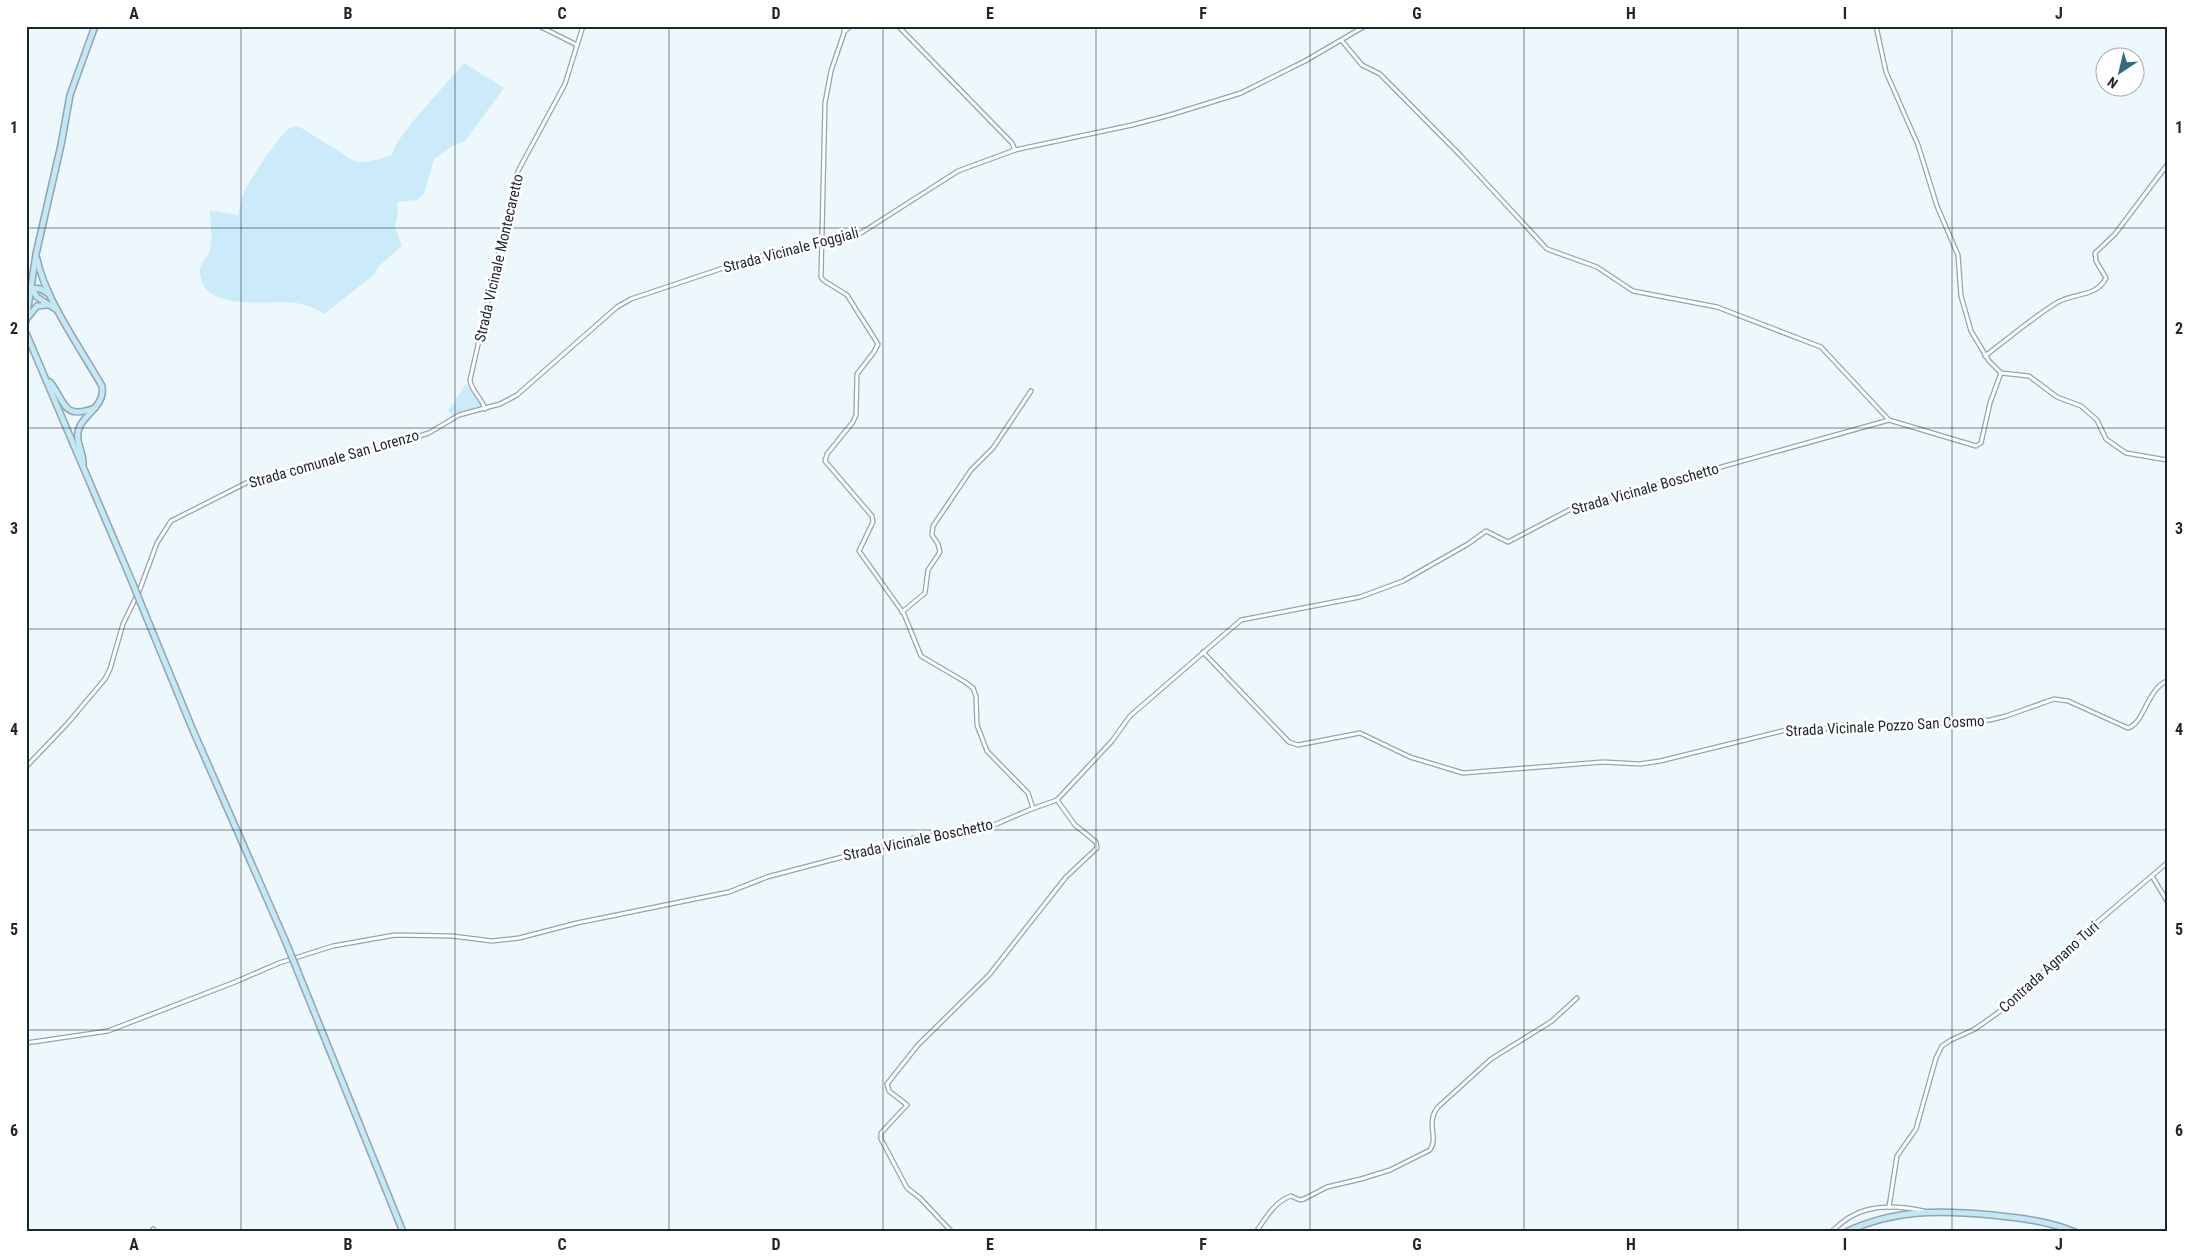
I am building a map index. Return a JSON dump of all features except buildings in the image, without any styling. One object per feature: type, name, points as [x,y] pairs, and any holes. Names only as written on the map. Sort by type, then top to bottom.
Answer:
[{"type":"main road","points":[[26,320],[36,254],[62,142],[70,95],[95,26]]},
{"type":"main road","points":[[36,254],[40,274],[49,295],[102,386],[101,401],[81,425],[77,434],[84,457],[83,468]]},
{"type":"main road","points":[[31,288],[41,289],[49,295]]},
{"type":"main road","points":[[31,288],[37,297],[59,311]]},
{"type":"main road","points":[[26,320],[37,306],[43,304],[50,306]]},
{"type":"main road","points":[[26,333],[192,728],[285,940],[403,1232]]},
{"type":"main road","points":[[45,377],[67,409],[75,413],[96,408]]},
{"type":"main road","points":[[1846,1232],[1879,1219],[1925,1211],[1951,1211],[2033,1219],[2075,1232]]},
{"type":"street","points":[[539,26],[578,45]]},
{"type":"street","name":"Strada Vicinale Montecaretto","points":[[485,409],[483,402],[470,384],[470,380],[518,170],[565,84],[584,26]]},
{"type":"street","points":[[844,26],[844,32],[831,71],[825,103],[821,276],[823,280],[848,295],[878,344],[874,352],[856,374],[856,415],[853,422],[827,454],[825,461],[872,516],[874,522],[859,551],[902,612],[921,656],[973,688],[976,696],[977,725],[987,751],[1028,793],[1033,808]]},
{"type":"street","points":[[844,32],[851,26]]},
{"type":"street","points":[[898,26],[1012,143],[1015,150]]},
{"type":"street","name":"Strada Vicinale Foggiali","points":[[485,409],[512,399],[616,307],[630,299],[753,258],[821,244],[868,230],[958,171],[1015,150],[1132,125],[1241,93],[1342,41],[1365,26]]},
{"type":"street","points":[[1876,26],[1886,72],[1918,145],[1937,206],[1958,255],[1961,296],[1971,331],[1985,356],[2001,373],[2029,376],[2057,397],[2081,406],[2097,420],[2106,439],[2126,453],[2167,460]]},
{"type":"street","points":[[1342,41],[1362,64],[1380,74],[1462,157],[1547,250],[1597,267],[1633,291],[1717,308],[1821,347],[1889,420],[1976,446],[1981,443],[1990,403],[2001,373]]},
{"type":"street","points":[[1985,356],[2059,301],[2090,292],[2102,284],[2106,278],[2096,261],[2095,253],[2114,234],[2167,165]]},
{"type":"street","points":[[902,612],[922,597],[926,590],[928,570],[940,552],[938,544],[932,535],[933,526],[971,470],[993,448],[1031,391]]},
{"type":"street","name":"Strada comunale San Lorenzo","points":[[26,767],[106,679],[119,636],[140,589],[157,543],[171,521],[252,480],[340,460],[429,433],[459,415],[485,409]]},
{"type":"street","name":"Strada Vicinale Boschetto","points":[[26,1043],[108,1031],[317,950],[355,941],[428,934],[504,941],[543,933],[576,923],[729,892],[767,877],[914,838],[982,829],[1057,800],[1112,741],[1130,716],[1241,620],[1300,607],[1360,597],[1403,581],[1468,544],[1486,531],[1508,542],[1571,509],[1889,420]]},
{"type":"street","name":"Strada Vicinale Pozzo San Cosmo","points":[[1203,652],[1290,742],[1298,745],[1360,733],[1410,757],[1463,773],[1603,762],[1640,764],[1660,761],[1786,730],[1899,726],[1990,720],[2054,699],[2068,701],[2128,728],[2135,724],[2154,691],[2167,681]]},
{"type":"street","points":[[952,1232],[920,1198],[907,1188],[881,1140],[882,1133],[907,1105],[889,1091],[887,1084],[918,1045],[989,975],[1066,876],[1097,848],[1096,842],[1076,825],[1057,800]]},
{"type":"street","name":"Contrada Agnano Turi","points":[[1889,1207],[1897,1156],[1916,1129],[1936,1058],[1942,1046],[1975,1029],[2014,1002],[2068,947],[2167,863]]},
{"type":"street","points":[[2152,876],[2167,901]]},
{"type":"street","points":[[1256,1232],[1284,1198],[1291,1196],[1300,1200],[1327,1187],[1390,1170],[1430,1150],[1433,1144],[1431,1123],[1433,1114],[1438,1107],[1491,1059],[1552,1021],[1577,998]]},
{"type":"street","points":[[1831,1232],[1851,1216],[1867,1211],[1889,1207],[1925,1211]]},
{"type":"shaded area","points":[[464,63],[504,88],[465,141],[451,147],[434,159],[424,194],[417,200],[397,202],[398,215],[395,227],[402,246],[378,267],[375,274],[324,314],[311,307],[296,303],[255,303],[224,299],[212,294],[204,285],[200,269],[211,244],[210,210],[238,215],[242,197],[247,186],[266,156],[288,130],[293,127],[300,127],[354,161],[377,160],[386,157],[391,155],[398,141],[414,120]]},
{"type":"shaded area","points":[[466,384],[480,401],[480,406],[454,416],[448,411]]}]
